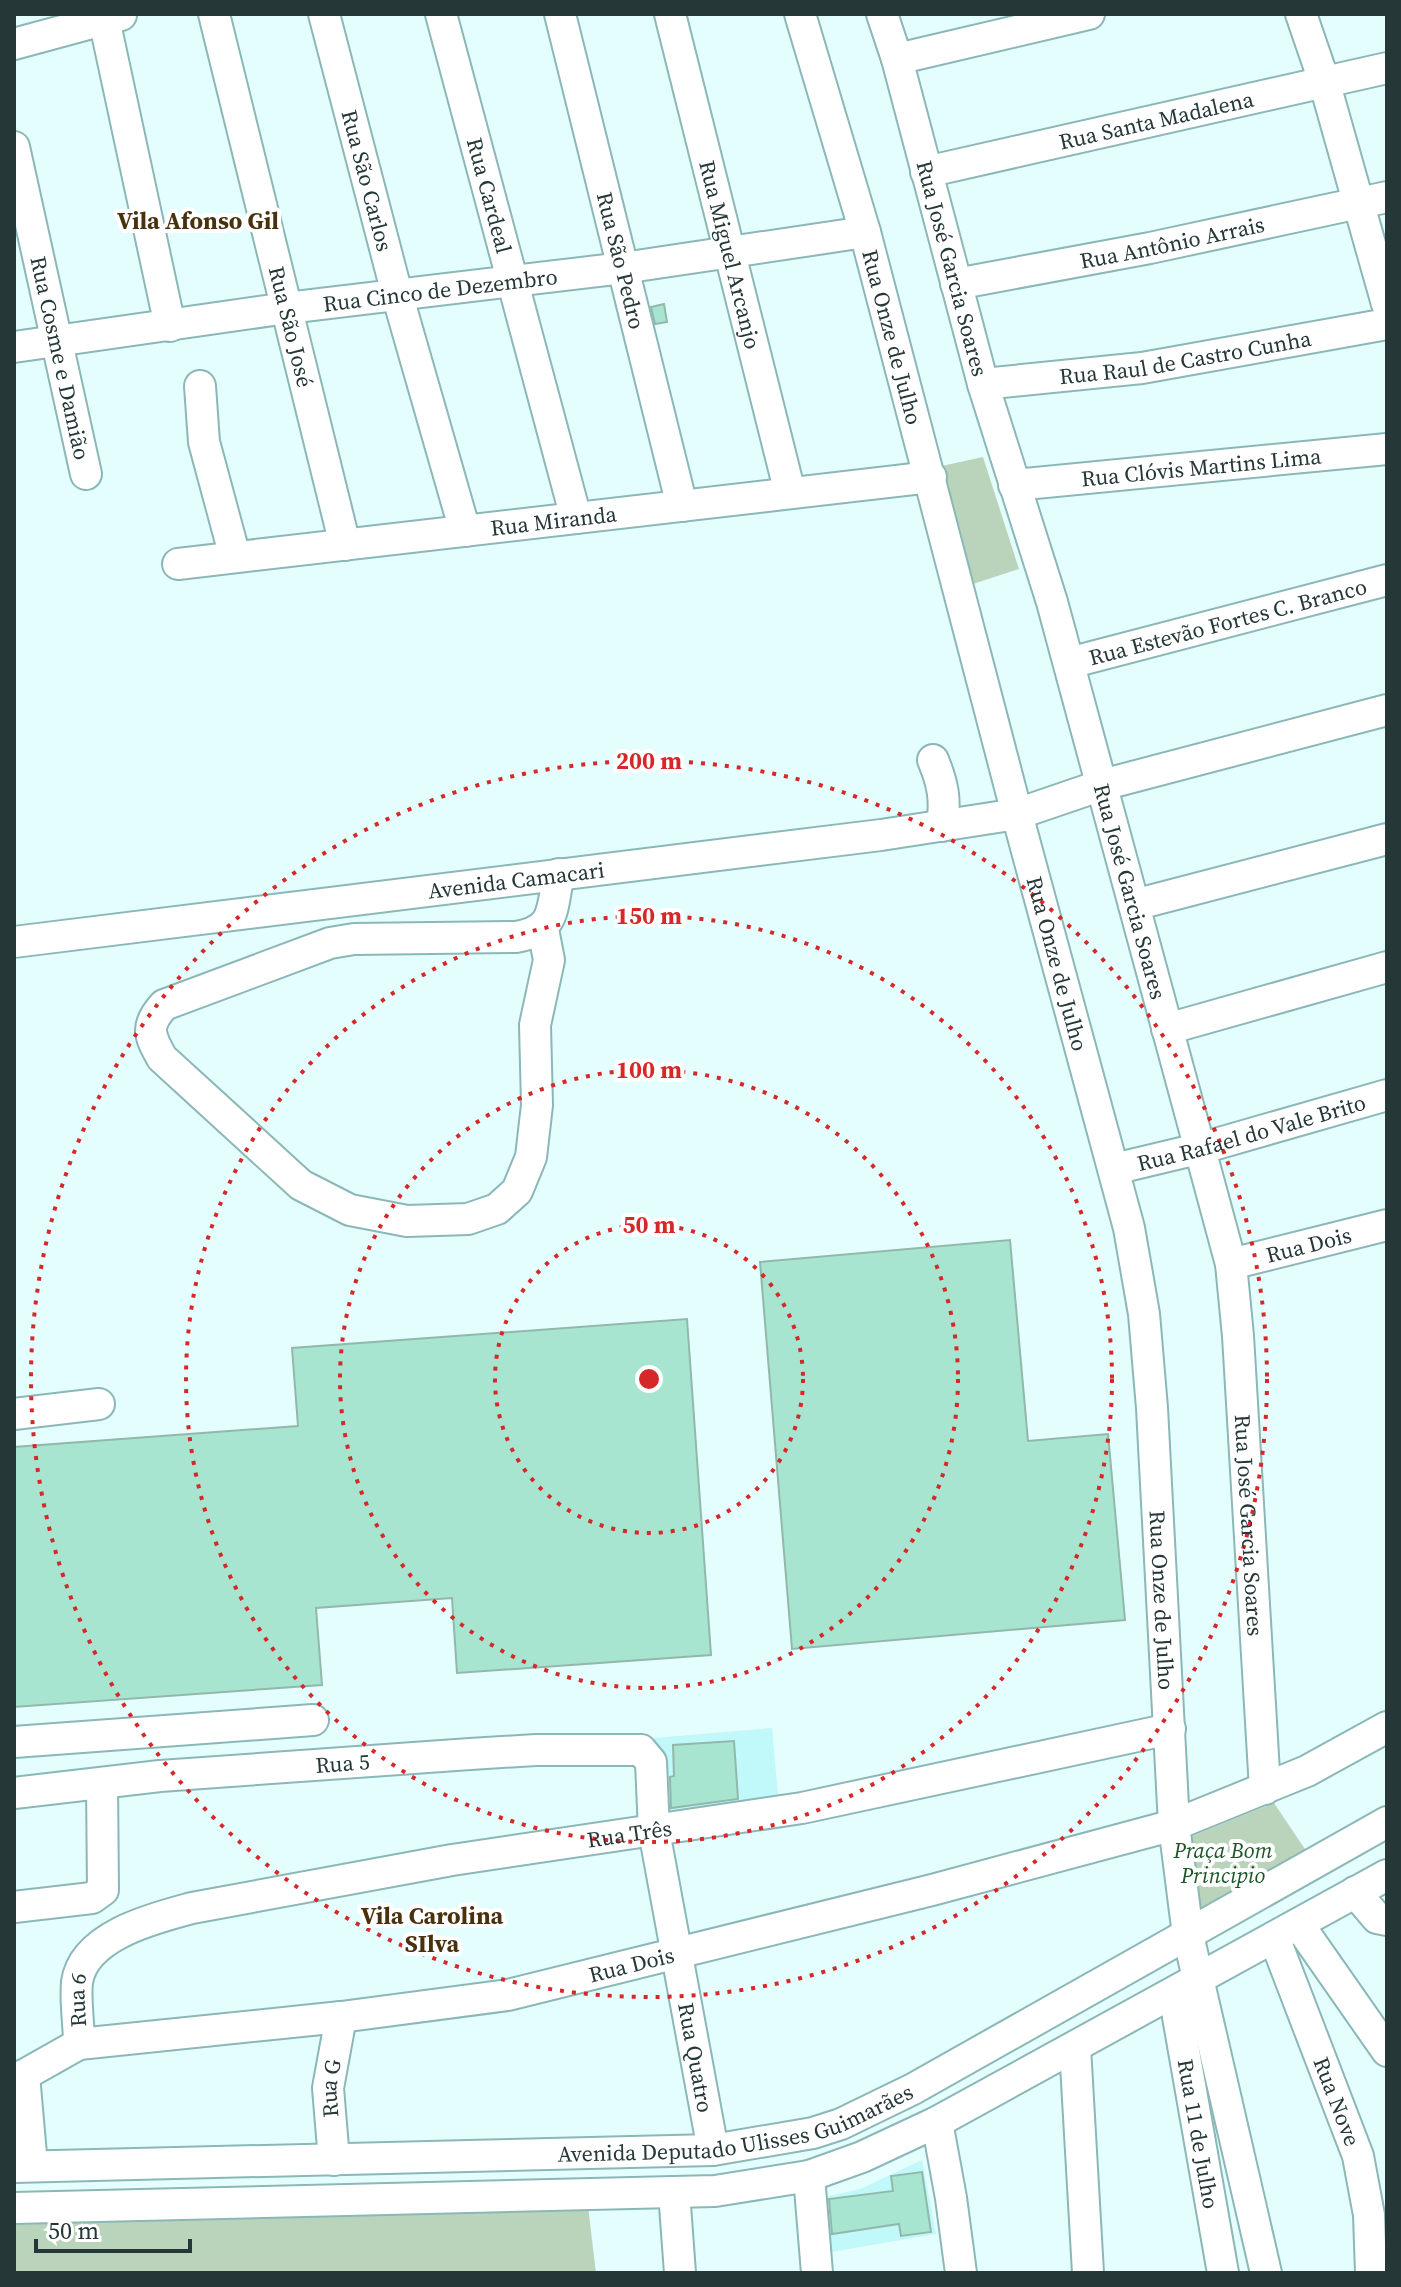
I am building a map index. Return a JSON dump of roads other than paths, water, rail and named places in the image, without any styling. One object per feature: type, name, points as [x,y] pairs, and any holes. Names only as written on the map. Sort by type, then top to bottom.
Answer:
[{"type":"street","name":"Rua São José","points":[[214,14],[345,545]]},
{"type":"street","name":"Rua São Carlos","points":[[324,14],[397,294],[465,531]]},
{"type":"street","name":"Rua Cardeal","points":[[441,14],[576,518]]},
{"type":"street","name":"Rua São Pedro","points":[[560,14],[682,506]]},
{"type":"street","name":"Rua Miguel Arcanjo","points":[[670,14],[790,493]]},
{"type":"street","name":"Rua Onze de Julho","points":[[800,14],[865,232],[1129,1228],[1144,1314],[1153,1423],[1174,1825],[1188,1935],[1266,2273]]},
{"type":"street","name":"Rua José Garcia Soares","points":[[882,14],[897,59],[983,384],[1069,663],[1231,1264],[1265,1789]]},
{"type":"street","points":[[897,59],[1089,14]]},
{"type":"street","points":[[1301,14],[1324,81],[1387,304]]},
{"type":"street","points":[[14,44],[114,17],[170,326]]},
{"type":"street","name":"Rua Santa Madalena","points":[[926,172],[1387,68]]},
{"type":"street","name":"Rua Cosme e Damião","points":[[14,147],[86,474]]},
{"type":"street","name":"Rua Antônio Arrais","points":[[956,284],[1387,197]]},
{"type":"street","name":"Rua Cinco de Dezembro","points":[[14,347],[287,308],[623,268],[865,232]]},
{"type":"street","name":"Rua Raul de Castro Cunha","points":[[983,384],[1142,368],[1387,324]]},
{"type":"street","points":[[200,386],[204,442],[235,557]]},
{"type":"street","name":"Rua Clóvis Martins Lima","points":[[1014,485],[1387,449]]},
{"type":"street","name":"Rua Miranda","points":[[178,564],[931,477]]},
{"type":"street","name":"Rua Estevão Fortes C. Branco","points":[[1069,663],[1387,580]]},
{"type":"street","name":"Avenida Camacari","points":[[14,942],[942,826],[1017,814],[1102,785],[1387,710]]},
{"type":"street","points":[[933,760],[944,784],[946,801],[942,826]]},
{"type":"street","points":[[1134,905],[1387,839]]},
{"type":"street","points":[[543,929],[549,960],[535,1025],[537,1105],[531,1157],[517,1191],[497,1209],[468,1219],[407,1221],[350,1210],[320,1197],[301,1185],[162,1058],[152,1040],[153,1017],[164,1005],[330,943],[372,938],[516,937],[543,929],[550,919],[559,874]]},
{"type":"street","points":[[1167,1029],[1387,967]]},
{"type":"street","name":"Rua Rafael do Vale Brito","points":[[1114,1169],[1202,1148],[1387,1095]]},
{"type":"street","name":"Rua Dois","points":[[1231,1264],[1387,1225]]},
{"type":"street","points":[[14,1414],[99,1404]]},
{"type":"street","points":[[14,1742],[313,1720]]},
{"type":"street","name":"Rua Dois","points":[[79,2044],[341,2017],[508,1995],[676,1955],[1174,1825],[1265,1789],[1348,1750],[1387,1727]]},
{"type":"street","name":"Rua Três","points":[[94,1951],[128,1928],[192,1908],[452,1860],[802,1808],[1170,1729]]},
{"type":"street","name":"Rua 5","points":[[14,1793],[160,1776],[470,1754],[636,1749],[647,1755],[652,1775]]},
{"type":"street","name":"Rua Quatro","points":[[652,1775],[654,1831],[713,2150]]},
{"type":"street","points":[[14,1907],[92,1898],[103,1890],[102,1783]]},
{"type":"street","name":"Avenida Deputado Ulisses Guimarães","points":[[23,2166],[609,2154],[713,2150],[794,2137],[841,2124],[913,2089],[1387,1822]]},
{"type":"street","name":"Avenida Deputado Ulisses Guimarães","points":[[14,2208],[715,2191],[809,2176],[862,2157],[937,2122],[1387,1875]]},
{"type":"street","points":[[1355,1892],[1377,1918],[1387,1920]]},
{"type":"street","points":[[1287,1931],[1387,2051]]},
{"type":"street","name":"Rua Nove","points":[[1287,1931],[1358,2156],[1369,2215],[1371,2273]]},
{"type":"street","name":"Rua 6","points":[[23,2166],[19,2073],[79,2044],[77,1982],[81,1969],[94,1951]]},
{"type":"street","name":"Rua 11 de Julho","points":[[1174,1994],[1223,2273]]},
{"type":"street","name":"Rua G","points":[[334,2160],[328,2088],[341,2017]]},
{"type":"street","points":[[1075,2047],[1088,2273]]},
{"type":"street","points":[[937,2122],[961,2273]]},
{"type":"street","points":[[608,2194],[609,2154]]},
{"type":"street","points":[[809,2176],[817,2273]]},
{"type":"street","points":[[674,2192],[680,2273]]},
{"type":"district","name":"Vila Afonso Gil","points":[[198,221]]},
{"type":"district","name":"Vila Carolina SIlva","points":[[432,1930]]},
{"type":"park label","name":"Praça Bom Principio","points":[[1223,1862]]}]
